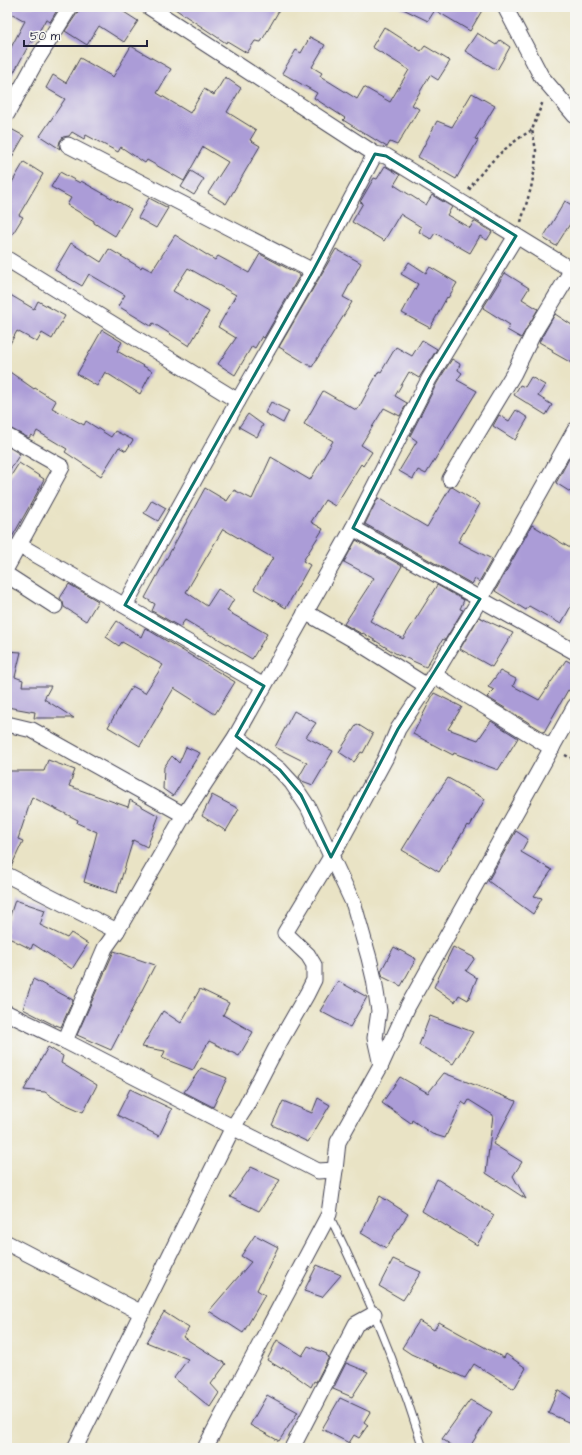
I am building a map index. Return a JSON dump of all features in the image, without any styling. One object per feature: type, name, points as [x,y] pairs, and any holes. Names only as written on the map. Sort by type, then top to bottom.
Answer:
[{"type":"street","points":[[7,114],[35,63],[70,7]]},
{"type":"street","points":[[505,7],[541,76],[575,116]]},
{"type":"street","points":[[152,8],[375,154],[386,156],[573,271],[533,334],[514,373],[450,479]]},
{"type":"street","points":[[68,145],[313,271]]},
{"type":"street","points":[[125,605],[238,401],[313,271],[375,154]]},
{"type":"street","points":[[66,1041],[105,948],[117,931],[184,816],[236,736],[353,528],[429,379],[516,236]]},
{"type":"street","points":[[7,259],[238,401]]},
{"type":"street","points":[[75,1448],[233,1128],[314,980],[314,965],[308,955],[285,933],[331,857],[385,760],[398,729],[430,681],[480,599],[575,430]]},
{"type":"street","points":[[7,436],[62,467],[7,567]]},
{"type":"street","points":[[353,528],[575,652]]},
{"type":"street","points":[[19,545],[264,686]]},
{"type":"street","points":[[7,576],[55,606]]},
{"type":"street","points":[[306,612],[354,640],[552,748]]},
{"type":"street","points":[[205,1448],[329,1214],[336,1170],[338,1142],[381,1066],[408,1006],[575,706]]},
{"type":"street","points":[[7,724],[32,730],[184,816]]},
{"type":"street","points":[[236,736],[280,770],[292,782],[308,807],[354,905],[374,979],[379,1011],[375,1038],[381,1066]]},
{"type":"street","points":[[7,875],[117,931]]},
{"type":"street","points":[[7,1014],[66,1041],[318,1171],[336,1170]]},
{"type":"street","points":[[7,1244],[142,1313]]},
{"type":"street","points":[[292,1448],[356,1324],[374,1314]]},
{"type":"lane","points":[[329,1214],[351,1258],[374,1314],[423,1448]]},
{"type":"path","points":[[516,236],[531,188],[535,168],[536,150],[532,130],[549,85]]},
{"type":"path","points":[[462,202],[473,184],[492,163],[513,143],[532,130]]},
{"type":"highlighted area","points":[[375,154],[386,156],[516,236],[429,379],[353,528],[480,599],[398,729],[331,857],[301,795],[280,770],[236,736],[264,686],[125,605],[313,271]]},
{"type":"building","points":[[7,7],[59,7],[50,22],[46,19],[33,42],[31,41],[7,85],[7,55],[25,21],[7,11]]},
{"type":"building","points":[[79,7],[116,7],[138,21],[124,42],[99,26],[87,45],[65,31],[78,12]]},
{"type":"building","points":[[172,7],[281,7],[261,42],[255,41],[247,53],[227,41],[226,43]]},
{"type":"building","points":[[399,7],[484,7],[470,31],[435,10],[428,21]]},
{"type":"building","points":[[384,27],[421,51],[425,46],[450,61],[438,80],[430,75],[412,105],[419,109],[397,145],[390,142],[387,147],[343,120],[345,118],[314,98],[317,93],[282,73],[296,50],[301,53],[310,37],[325,45],[312,67],[322,73],[320,76],[357,99],[364,87],[390,102],[409,70],[372,47]]},
{"type":"building","points":[[477,33],[496,45],[500,40],[510,47],[497,70],[465,51]]},
{"type":"building","points":[[131,46],[171,69],[157,93],[190,113],[204,89],[214,95],[225,77],[241,88],[227,112],[256,130],[250,140],[260,146],[226,204],[208,193],[228,162],[203,147],[184,181],[147,160],[145,163],[121,147],[118,152],[86,135],[84,139],[72,132],[69,136],[63,137],[60,141],[60,149],[40,136],[65,99],[46,88],[53,75],[66,83],[80,58],[113,77]]},
{"type":"building","points":[[472,93],[495,106],[475,139],[478,140],[456,179],[418,157],[437,121],[452,127]]},
{"type":"building","points":[[11,129],[24,136],[7,166],[7,136]]},
{"type":"building","points":[[24,162],[43,174],[19,215],[23,217],[7,243],[7,208],[12,202],[7,199],[7,191]]},
{"type":"building","points":[[385,166],[400,175],[394,185],[426,205],[432,195],[452,207],[447,215],[470,228],[474,221],[492,232],[487,240],[480,236],[470,253],[435,233],[431,239],[419,232],[421,227],[400,214],[384,241],[352,222],[363,203],[360,202],[374,178],[377,179]]},
{"type":"building","points":[[191,171],[204,179],[194,195],[181,187]]},
{"type":"building","points":[[60,172],[80,183],[81,181],[131,209],[115,236],[94,223],[94,221],[67,205],[71,198],[51,187]]},
{"type":"building","points":[[149,198],[168,208],[156,228],[138,218]]},
{"type":"building","points":[[565,201],[575,207],[575,216],[556,246],[543,238]]},
{"type":"building","points":[[175,235],[215,260],[218,256],[249,273],[260,254],[300,275],[264,338],[262,336],[255,348],[252,346],[235,375],[218,364],[236,338],[218,327],[236,295],[188,268],[173,291],[209,312],[189,346],[153,323],[151,326],[118,306],[125,295],[89,274],[82,286],[55,270],[71,243],[101,262],[109,249],[141,268],[142,266],[152,271]]},
{"type":"building","points":[[336,249],[361,263],[343,297],[352,302],[312,367],[279,347]]},
{"type":"building","points":[[409,262],[426,273],[430,267],[457,283],[448,298],[447,297],[430,328],[402,313],[418,284],[401,274]]},
{"type":"building","points":[[505,273],[529,288],[522,299],[538,309],[521,338],[507,330],[510,325],[483,308]]},
{"type":"building","points":[[7,293],[34,309],[38,301],[65,316],[52,339],[42,333],[37,342],[17,331],[7,349]]},
{"type":"building","points":[[555,314],[575,327],[575,365],[552,352],[553,350],[539,342]]},
{"type":"building","points":[[102,330],[122,342],[117,351],[152,371],[140,394],[105,372],[97,386],[77,374]]},
{"type":"building","points":[[422,340],[437,349],[419,378],[409,372],[395,396],[407,403],[400,416],[384,408],[361,445],[372,452],[363,466],[361,464],[335,506],[325,500],[311,522],[323,529],[303,561],[310,565],[286,608],[254,589],[273,558],[223,529],[186,592],[207,606],[218,589],[234,599],[227,611],[267,634],[252,659],[185,620],[180,627],[152,611],[155,604],[145,598],[205,488],[227,501],[234,490],[252,499],[271,457],[310,480],[333,441],[304,424],[323,391],[356,410],[358,409],[379,371],[381,372],[396,347],[412,356]]},
{"type":"building","points":[[452,359],[460,364],[458,370],[462,373],[457,380],[477,391],[426,474],[418,470],[413,479],[399,471],[417,441],[410,436],[437,383]]},
{"type":"building","points":[[7,370],[34,389],[35,388],[56,401],[52,408],[84,425],[86,421],[111,437],[115,431],[133,440],[126,451],[119,447],[101,476],[65,452],[67,449],[37,431],[34,437],[31,435],[29,438],[7,427]]},
{"type":"building","points":[[531,377],[545,385],[538,396],[552,405],[546,415],[514,395],[520,385],[525,387]]},
{"type":"building","points":[[271,402],[289,411],[283,423],[265,413]]},
{"type":"building","points":[[516,410],[528,418],[515,440],[493,426],[499,415],[509,421]]},
{"type":"building","points":[[248,414],[263,425],[257,437],[239,427]]},
{"type":"building","points":[[7,446],[20,454],[7,474]]},
{"type":"building","points":[[570,457],[575,461],[575,495],[556,483]]},
{"type":"building","points":[[19,463],[44,479],[7,546],[7,482]]},
{"type":"building","points":[[452,487],[480,504],[458,542],[492,559],[479,582],[475,579],[472,584],[365,524],[378,498],[427,527]]},
{"type":"building","points":[[152,500],[166,508],[158,521],[144,513]]},
{"type":"building","points":[[532,525],[575,551],[575,599],[561,624],[529,606],[526,610],[495,591]]},
{"type":"building","points":[[356,540],[402,566],[370,621],[403,639],[437,585],[464,600],[460,609],[463,610],[445,640],[443,639],[426,667],[395,653],[363,633],[362,634],[344,624],[374,578],[344,562]]},
{"type":"building","points":[[69,584],[98,601],[86,621],[64,607],[60,598]]},
{"type":"building","points":[[479,617],[513,633],[492,667],[460,649]]},
{"type":"building","points":[[117,621],[141,637],[145,628],[235,682],[215,714],[174,688],[140,746],[108,727],[132,686],[145,693],[163,665],[122,642],[119,646],[106,637]]},
{"type":"building","points":[[7,651],[21,652],[15,677],[23,680],[22,686],[51,686],[44,699],[74,718],[34,718],[35,712],[7,707]]},
{"type":"building","points":[[566,660],[575,665],[575,694],[568,690],[544,732],[487,697],[494,690],[488,687],[500,671],[516,679],[513,686],[539,700]]},
{"type":"building","points":[[434,693],[462,707],[448,729],[478,740],[491,721],[518,738],[498,770],[454,753],[453,755],[413,734]]},
{"type":"building","points":[[294,711],[316,723],[306,737],[333,751],[313,785],[302,781],[299,777],[307,763],[275,747]]},
{"type":"building","points":[[357,724],[373,734],[363,753],[361,752],[354,762],[339,752]]},
{"type":"building","points":[[186,747],[200,753],[173,796],[163,789],[164,767],[172,756],[179,763]]},
{"type":"building","points":[[48,760],[75,770],[69,786],[128,807],[130,800],[159,816],[147,847],[133,840],[117,893],[84,882],[97,832],[77,823],[78,820],[32,797],[18,839],[23,841],[11,867],[7,866],[7,771],[44,771]]},
{"type":"building","points":[[448,778],[485,799],[470,826],[467,825],[439,872],[402,850]]},
{"type":"building","points":[[212,795],[239,809],[226,831],[202,816]]},
{"type":"building","points":[[516,831],[528,839],[521,852],[552,870],[534,896],[542,898],[533,914],[488,881]]},
{"type":"building","points":[[15,900],[45,910],[40,925],[67,938],[71,933],[88,944],[72,969],[33,944],[31,949],[7,937],[7,925]]},
{"type":"building","points":[[394,947],[416,959],[401,986],[383,977],[381,971]]},
{"type":"building","points":[[453,947],[475,958],[466,971],[477,978],[468,1000],[459,995],[455,1002],[434,987]]},
{"type":"building","points":[[114,951],[155,965],[111,1050],[77,1035]]},
{"type":"building","points":[[33,979],[73,1000],[61,1027],[56,1026],[23,1009]]},
{"type":"building","points":[[338,981],[367,997],[350,1027],[320,1011]]},
{"type":"building","points":[[200,989],[229,1003],[223,1015],[253,1032],[239,1056],[209,1041],[193,1070],[162,1058],[165,1051],[142,1047],[163,1011],[181,1023]]},
{"type":"building","points":[[430,1016],[473,1032],[453,1064],[419,1045]]},
{"type":"building","points":[[48,1047],[63,1056],[61,1063],[97,1085],[83,1112],[58,1101],[45,1092],[24,1090]]},
{"type":"building","points":[[201,1068],[227,1078],[213,1107],[184,1092]]},
{"type":"building","points":[[444,1073],[516,1101],[493,1144],[522,1162],[513,1176],[526,1199],[486,1173],[493,1115],[469,1100],[466,1105],[462,1102],[445,1138],[432,1134],[412,1120],[411,1123],[382,1103],[400,1077],[428,1093]]},
{"type":"building","points":[[130,1089],[172,1109],[159,1136],[117,1115]]},
{"type":"building","points":[[318,1098],[330,1105],[308,1142],[272,1125],[283,1101],[312,1113]]},
{"type":"building","points":[[251,1167],[280,1180],[259,1211],[230,1197]]},
{"type":"building","points":[[437,1179],[494,1215],[477,1245],[422,1211]]},
{"type":"building","points":[[380,1196],[408,1214],[386,1248],[361,1233]]},
{"type":"building","points":[[255,1235],[278,1247],[257,1290],[265,1295],[243,1333],[209,1311],[251,1262],[241,1256]]},
{"type":"building","points":[[393,1259],[421,1272],[403,1300],[379,1286]]},
{"type":"building","points":[[317,1265],[341,1275],[322,1297],[304,1291]]},
{"type":"building","points":[[164,1312],[189,1328],[183,1337],[226,1364],[211,1384],[219,1393],[210,1407],[174,1378],[188,1359],[146,1342]]},
{"type":"building","points":[[419,1321],[434,1330],[439,1322],[504,1358],[506,1354],[526,1368],[514,1389],[474,1364],[465,1378],[411,1354],[402,1348]]},
{"type":"building","points":[[277,1340],[302,1356],[308,1346],[327,1354],[326,1355],[329,1357],[316,1382],[314,1381],[311,1387],[283,1367],[282,1369],[267,1360]]},
{"type":"building","points":[[346,1363],[368,1372],[352,1397],[333,1389]]},
{"type":"building","points":[[558,1390],[575,1401],[575,1425],[548,1413]]},
{"type":"building","points":[[267,1395],[298,1412],[279,1441],[250,1425]]},
{"type":"building","points":[[340,1398],[370,1412],[364,1422],[368,1425],[359,1438],[354,1435],[349,1443],[322,1429]]},
{"type":"building","points":[[470,1400],[492,1412],[469,1448],[456,1448],[442,1439]]}]
